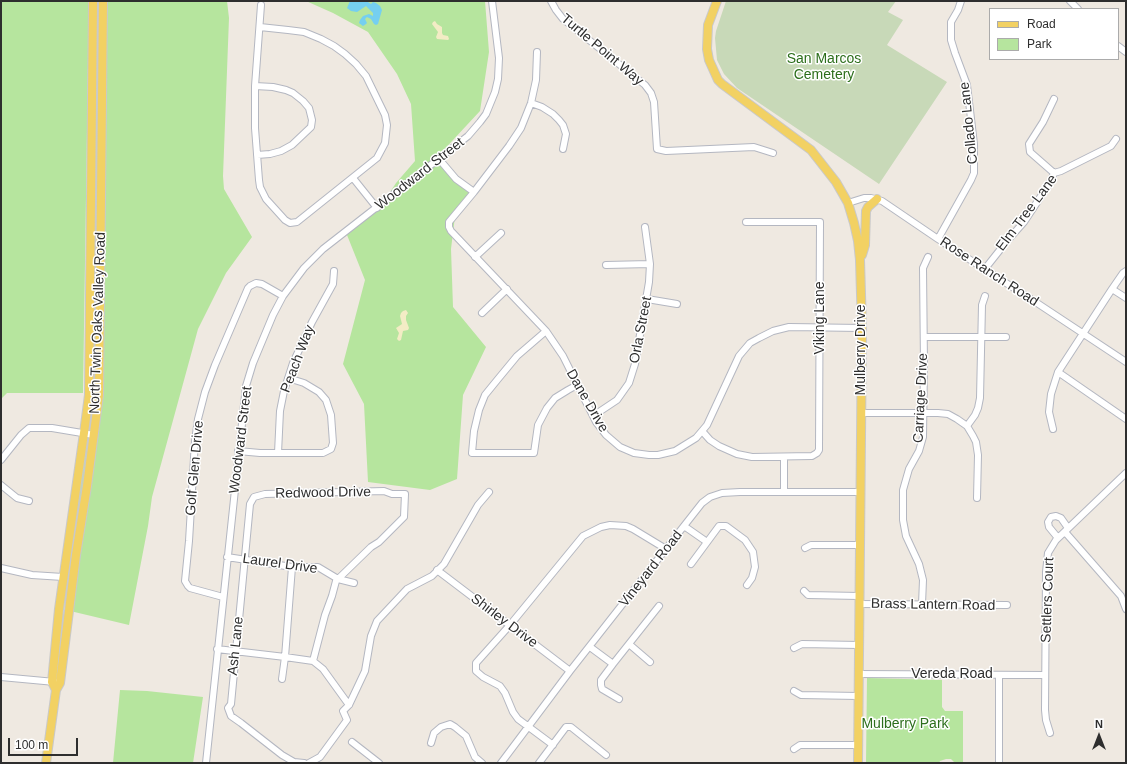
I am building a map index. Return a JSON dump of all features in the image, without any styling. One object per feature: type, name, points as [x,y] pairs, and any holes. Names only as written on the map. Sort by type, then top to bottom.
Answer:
[{"type":"main road","name":"North Twin Oaks Valley Road","points":[[56,685],[59,609],[89,395],[93,141],[93,1]]},
{"type":"main road","name":"North Twin Oaks Valley Road","points":[[46,763],[56,685],[99,395],[103,1]]},
{"type":"main road","name":"Mulberry Drive","points":[[717,1],[708,25],[707,49],[709,60],[718,80],[810,150],[836,182],[848,204],[858,241],[862,328],[858,763]]},
{"type":"main road","points":[[102,106],[98,117],[96,136],[93,141],[97,148],[97,177],[102,186]]},
{"type":"main road","points":[[860,260],[865,245],[866,211],[868,207],[877,199]]},
{"type":"street","name":"Woodward Street","points":[[206,763],[238,451],[246,386],[253,363],[273,315],[283,296],[304,268],[323,249],[468,136],[486,114],[495,92],[498,79],[499,58],[492,1]]},
{"type":"street","name":"Turtle Point Way","points":[[551,1],[556,10],[564,19],[644,85],[651,93],[654,102],[657,149],[666,151],[754,147],[773,153]]},
{"type":"street","name":"Collado Lane","points":[[938,239],[974,173],[974,144],[967,85],[951,40],[951,22],[961,1]]},
{"type":"street","points":[[260,27],[304,32],[334,46],[356,64],[366,76],[385,115],[387,126],[385,143],[377,158],[297,222],[290,223],[285,220],[266,199],[260,187],[255,128],[255,86],[261,5]]},
{"type":"street","points":[[439,159],[456,180],[474,192],[509,146],[520,128],[531,103],[536,80],[537,52]]},
{"type":"street","points":[[255,86],[273,87],[293,93],[309,108],[312,120],[311,127],[292,145],[281,151],[257,155]]},
{"type":"street","points":[[1054,99],[1043,122],[1029,144],[1030,152],[1054,173]]},
{"type":"street","points":[[531,103],[542,107],[559,120],[566,134],[563,148]]},
{"type":"street","name":"Elm Tree Lane","points":[[984,270],[1024,222],[1051,181],[1054,173],[1111,146],[1116,139]]},
{"type":"street","points":[[352,178],[377,208]]},
{"type":"street","name":"Dane Drive","points":[[474,192],[449,222],[451,231],[546,331],[563,356],[593,416],[606,435],[620,447],[634,453],[658,455],[675,451],[696,438],[707,425],[739,356],[750,343],[759,338],[773,331],[789,327],[862,328]]},
{"type":"street","points":[[848,204],[864,198],[877,199]]},
{"type":"street","name":"Rose Ranch Road","points":[[877,199],[1126,362]]},
{"type":"street","name":"Viking Lane","points":[[702,431],[710,440],[719,446],[737,454],[752,457],[812,456],[818,453],[819,450],[820,222],[746,222]]},
{"type":"street","name":"Orla Street","points":[[593,416],[617,400],[629,384],[635,364],[650,282],[650,264],[645,227]]},
{"type":"street","points":[[475,257],[501,233]]},
{"type":"street","name":"Carriage Drive","points":[[922,604],[923,580],[919,564],[906,536],[903,520],[903,490],[909,469],[919,451],[923,437],[923,268],[928,257]]},
{"type":"street","points":[[606,265],[650,264]]},
{"type":"street","name":"Peach Way","points":[[278,453],[280,411],[288,378],[293,363],[312,322],[333,284],[334,271]]},
{"type":"street","points":[[1053,429],[1049,412],[1051,394],[1058,372],[1082,333],[1123,273],[1126,271]]},
{"type":"street","name":"Golf Glen Drive","points":[[223,597],[190,588],[186,581],[195,441],[198,419],[205,392],[248,288],[256,283],[262,284],[283,296]]},
{"type":"street","points":[[482,312],[507,289]]},
{"type":"street","points":[[1112,289],[1126,298]]},
{"type":"street","points":[[967,426],[975,415],[980,398],[982,305],[985,296]]},
{"type":"street","points":[[647,299],[677,304]]},
{"type":"street","points":[[546,331],[518,356],[485,395],[479,410],[474,430],[472,453],[534,453],[538,425],[547,408],[555,398],[577,385]]},
{"type":"street","points":[[924,337],[1006,337]]},
{"type":"street","points":[[1058,372],[1126,419]]},
{"type":"street","points":[[238,451],[260,453],[323,453],[331,449],[334,443],[332,415],[326,400],[320,392],[304,383],[288,378]]},
{"type":"street","points":[[861,413],[948,414],[967,426],[976,442],[978,455],[977,498]]},
{"type":"street","points":[[1,460],[28,428],[52,428],[94,435]]},
{"type":"street","points":[[784,457],[784,492]]},
{"type":"street","name":"Settlers Court","points":[[1050,733],[1046,720],[1045,675],[1046,572],[1048,553],[1056,540],[1126,473]]},
{"type":"street","points":[[1,485],[17,498],[29,501]]},
{"type":"street","name":"Redwood Drive","points":[[254,497],[265,494],[384,491],[392,494],[405,494],[404,518],[338,579]]},
{"type":"street","points":[[310,763],[320,757],[348,720],[343,711],[349,705],[366,671],[371,636],[377,621],[407,589],[432,576],[444,564],[478,505],[489,492]]},
{"type":"street","name":"Vineyard Road","points":[[501,763],[570,671],[702,503],[710,497],[722,493],[860,492]]},
{"type":"street","name":"Ash Lane","points":[[254,497],[250,504],[231,704],[228,708],[231,716],[282,755],[294,762]]},
{"type":"street","points":[[1058,538],[1049,527],[1048,522],[1051,517],[1056,516],[1061,518],[1067,530],[1121,596],[1126,609]]},
{"type":"street","points":[[553,745],[518,719],[500,686],[476,671],[476,663],[510,625],[583,536],[601,527],[610,525],[626,526],[666,549]]},
{"type":"street","points":[[684,526],[707,542]]},
{"type":"street","points":[[691,564],[719,526],[726,526],[745,540],[753,552],[755,567],[752,578],[747,585]]},
{"type":"street","points":[[805,548],[811,545],[860,545]]},
{"type":"street","name":"Laurel Drive","points":[[227,557],[292,567],[318,567],[338,579],[354,582]]},
{"type":"street","points":[[282,679],[292,567]]},
{"type":"street","points":[[1,568],[32,575],[63,577]]},
{"type":"street","name":"Shirley Drive","points":[[437,570],[570,671]]},
{"type":"street","points":[[313,661],[325,615],[336,581],[338,579]]},
{"type":"street","name":"Brass Lantern Road","points":[[804,591],[808,595],[859,600],[922,604],[1007,606]]},
{"type":"street","points":[[619,699],[602,689],[601,680],[660,606]]},
{"type":"street","points":[[629,644],[650,662]]},
{"type":"street","points":[[794,648],[802,644],[859,645]]},
{"type":"street","points":[[590,647],[613,664]]},
{"type":"street","points":[[217,649],[313,661],[323,669],[349,705]]},
{"type":"street","name":"Vereda Road","points":[[858,674],[1045,675]]},
{"type":"street","points":[[999,675],[999,763]]},
{"type":"street","points":[[1,677],[56,685]]},
{"type":"street","points":[[794,691],[801,695],[858,696]]},
{"type":"street","points":[[431,743],[434,733],[441,727],[450,724],[466,736],[475,757],[482,763]]},
{"type":"street","points":[[539,763],[566,727],[571,727],[606,756]]},
{"type":"street","points":[[352,742],[379,763]]},
{"type":"street","points":[[794,749],[800,745],[858,745]]},
{"type":"street","points":[[294,762],[304,763]]},
{"type":"green space","points":[[1,1],[89,1],[83,393],[7,393],[1,399]]},
{"type":"green space","points":[[90,1],[227,1],[229,18],[223,176],[224,189],[252,237],[226,273],[198,329],[152,497],[129,625],[66,610],[90,394]]},
{"type":"green space","points":[[306,1],[485,1],[489,52],[480,111],[426,169],[439,159],[473,192],[455,216],[451,249],[453,307],[486,347],[463,395],[457,479],[430,490],[368,482],[364,404],[343,364],[365,280],[347,235],[383,203],[396,183],[415,161],[411,104],[397,74],[368,32],[333,13]]},
{"type":"green space","name":"San Marcos Cemetery","points":[[726,1],[896,1],[888,12],[903,20],[887,45],[947,82],[879,184],[737,88],[724,74],[717,60],[715,38]]},
{"type":"green space","name":"Mulberry Park","points":[[867,678],[942,680],[942,707],[945,711],[963,711],[963,763],[955,763],[951,759],[946,759],[940,761],[939,763],[866,763]]},
{"type":"green space","points":[[120,690],[147,691],[203,697],[193,763],[113,763]]},
{"type":"sand","points":[[435,21],[442,27],[442,33],[443,35],[448,36],[448,40],[437,39],[436,37],[438,32],[432,24]]},
{"type":"sand","points":[[406,310],[408,313],[406,320],[409,328],[408,330],[403,331],[401,340],[399,341],[397,339],[399,333],[396,328],[402,324],[400,316],[403,311]]},
{"type":"water","points":[[350,1],[368,1],[371,4],[373,2],[380,6],[382,10],[378,24],[374,24],[371,19],[367,17],[365,19],[366,24],[363,26],[359,23],[363,16],[369,14],[373,16],[373,13],[366,6],[357,12],[351,11],[347,8]]}]
